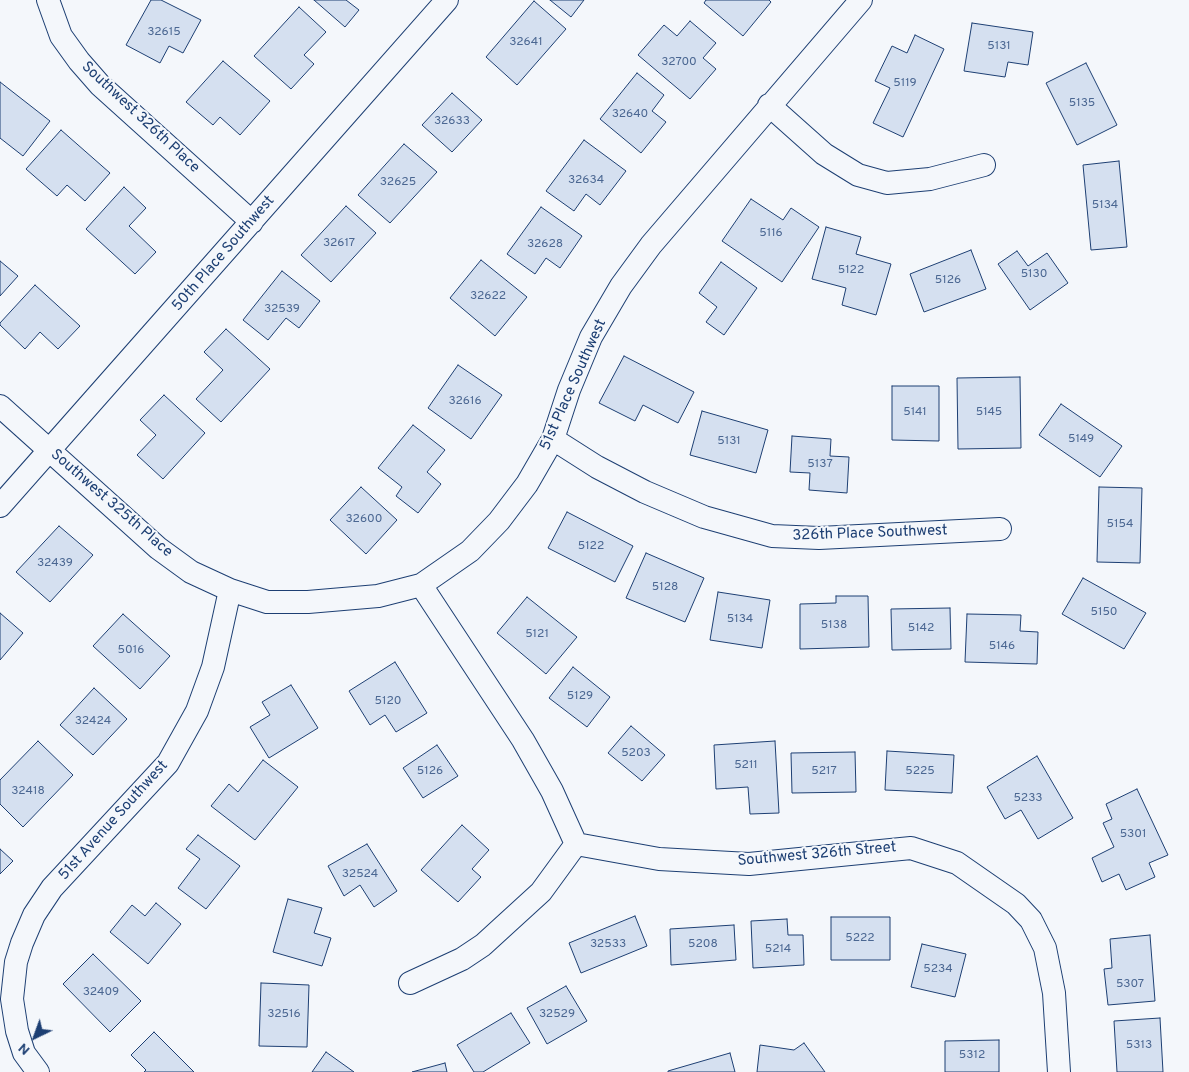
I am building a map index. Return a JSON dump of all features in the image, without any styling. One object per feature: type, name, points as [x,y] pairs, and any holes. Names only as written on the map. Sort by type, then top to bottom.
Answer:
[{"type":"street","name":"Southwest 326th Place","points":[[48,0],[62,36],[100,84],[252,222]]},
{"type":"street","name":"50th Place Southwest","points":[[0,506],[447,0]]},
{"type":"street","name":"51st Place Southwest","points":[[230,590],[268,602],[308,602],[378,596],[421,585],[470,551],[499,521],[527,484],[553,439],[569,390],[592,337],[621,286],[651,244],[861,0]]},
{"type":"street","points":[[769,105],[824,154],[858,175],[887,183],[930,179],[984,165]]},
{"type":"street","name":"Southwest 325th Place","points":[[0,406],[158,548],[191,572],[230,590]]},
{"type":"street","name":"326th Place Southwest","points":[[553,439],[597,467],[646,492],[704,517],[772,536],[819,538],[1000,528]]},
{"type":"street","points":[[410,983],[462,959],[484,945],[540,892],[576,844],[554,796],[523,740],[421,585]]},
{"type":"street","name":"51st Avenue Southwest","points":[[38,1072],[8,1030],[12,999],[8,962],[34,915],[52,888],[168,764],[197,711],[213,666],[230,590]]},
{"type":"street","name":"Southwest 326th Street","points":[[576,844],[659,859],[749,864],[911,848],[957,863],[1016,904],[1031,920],[1046,948],[1054,992],[1058,1072]]},
{"type":"building","points":[[151,0],[161,0],[201,20],[183,53],[169,46],[160,63],[126,45]]},
{"type":"building","points":[[314,0],[346,0],[359,10],[345,27]]},
{"type":"building","points":[[550,0],[584,0],[571,17]]},
{"type":"building","points":[[706,0],[769,0],[771,2],[743,36],[704,3]]},
{"type":"building","points":[[534,1],[566,29],[517,85],[486,57]]},
{"type":"building","points":[[299,7],[326,32],[304,55],[314,64],[291,89],[254,56]]},
{"type":"building","points":[[690,21],[716,43],[703,58],[716,69],[690,99],[638,55],[664,25],[677,36]]},
{"type":"building","points":[[972,23],[1033,32],[1028,65],[1008,62],[1005,77],[964,71]]},
{"type":"building","points":[[915,35],[944,49],[903,137],[873,123],[890,88],[875,81],[892,46],[907,53]]},
{"type":"building","points":[[223,61],[270,101],[240,135],[220,117],[213,125],[186,102]]},
{"type":"building","points":[[1086,63],[1117,125],[1077,145],[1046,83]]},
{"type":"building","points":[[637,73],[664,95],[652,111],[666,122],[641,153],[600,119]]},
{"type":"building","points":[[0,82],[50,121],[23,156],[0,138]]},
{"type":"building","points":[[452,93],[482,120],[452,152],[422,125]]},
{"type":"building","points":[[61,130],[110,173],[85,201],[67,185],[57,196],[26,169]]},
{"type":"building","points":[[584,140],[626,171],[600,205],[586,194],[574,211],[546,191]]},
{"type":"building","points":[[404,144],[437,172],[390,223],[358,195]]},
{"type":"building","points":[[1119,161],[1127,247],[1091,250],[1083,165]]},
{"type":"building","points":[[124,187],[146,208],[129,226],[156,252],[135,274],[86,229]]},
{"type":"building","points":[[751,199],[783,220],[791,208],[819,227],[782,282],[722,241]]},
{"type":"building","points":[[346,206],[376,233],[331,282],[301,255]]},
{"type":"building","points":[[541,207],[582,236],[560,268],[546,258],[535,274],[507,254]]},
{"type":"building","points":[[826,227],[861,237],[856,254],[891,264],[876,315],[842,305],[846,288],[812,279]]},
{"type":"building","points":[[971,250],[986,289],[924,312],[910,274]]},
{"type":"building","points":[[1017,251],[1028,266],[1047,253],[1068,283],[1030,310],[998,264]]},
{"type":"building","points":[[481,260],[527,297],[495,336],[450,298]]},
{"type":"building","points":[[0,261],[18,276],[0,296]]},
{"type":"building","points":[[721,262],[757,288],[724,335],[706,322],[717,307],[699,293]]},
{"type":"building","points":[[282,271],[320,301],[299,328],[286,318],[268,340],[243,320]]},
{"type":"building","points":[[35,285],[80,326],[58,349],[40,332],[25,349],[0,325]]},
{"type":"building","points":[[226,329],[270,369],[221,422],[196,399],[223,370],[204,352]]},
{"type":"building","points":[[624,356],[694,392],[678,423],[643,405],[635,421],[599,403]]},
{"type":"building","points":[[458,365],[502,395],[471,439],[428,408]]},
{"type":"building","points":[[1020,377],[1021,448],[958,449],[957,378]]},
{"type":"building","points":[[892,386],[939,386],[939,441],[892,440]]},
{"type":"building","points":[[164,395],[205,433],[163,479],[137,455],[156,435],[140,420]]},
{"type":"building","points":[[1061,404],[1122,446],[1100,477],[1039,435]]},
{"type":"building","points":[[702,411],[768,430],[756,473],[690,455]]},
{"type":"building","points":[[413,425],[445,450],[427,472],[441,484],[418,513],[396,496],[402,487],[378,468]]},
{"type":"building","points":[[792,436],[831,439],[830,456],[849,457],[847,493],[809,490],[810,473],[790,472]]},
{"type":"building","points":[[361,487],[397,520],[366,554],[330,520]]},
{"type":"building","points":[[1099,487],[1142,488],[1140,563],[1097,562]]},
{"type":"building","points":[[567,512],[633,546],[615,582],[548,548]]},
{"type":"building","points":[[59,526],[93,555],[50,602],[16,572]]},
{"type":"building","points":[[646,553],[704,578],[685,622],[626,598]]},
{"type":"building","points":[[1083,578],[1146,613],[1124,649],[1062,614]]},
{"type":"building","points":[[718,592],[770,600],[762,648],[710,640]]},
{"type":"building","points":[[836,596],[868,596],[869,647],[800,649],[800,604],[836,603]]},
{"type":"building","points":[[527,597],[577,637],[546,674],[497,633]]},
{"type":"building","points":[[950,608],[951,649],[892,650],[891,609]]},
{"type":"building","points":[[0,613],[23,633],[0,660]]},
{"type":"building","points":[[123,614],[170,656],[140,689],[93,646]]},
{"type":"building","points":[[967,614],[1021,615],[1020,631],[1038,632],[1037,664],[965,662]]},
{"type":"building","points":[[395,662],[427,713],[396,732],[385,715],[370,725],[349,691]]},
{"type":"building","points":[[573,667],[610,697],[587,727],[549,698]]},
{"type":"building","points":[[291,685],[318,728],[269,758],[250,727],[270,715],[262,702]]},
{"type":"building","points":[[94,688],[127,719],[93,755],[60,725]]},
{"type":"building","points":[[631,726],[665,755],[642,781],[608,753]]},
{"type":"building","points":[[38,741],[73,775],[23,827],[0,804],[0,780]]},
{"type":"building","points":[[775,741],[779,813],[750,814],[748,787],[716,789],[714,745]]},
{"type":"building","points":[[437,745],[458,776],[423,798],[403,768]]},
{"type":"building","points":[[887,751],[954,755],[952,793],[885,790]]},
{"type":"building","points":[[855,752],[856,792],[792,793],[791,753]]},
{"type":"building","points":[[1037,756],[1073,818],[1038,839],[1021,810],[1005,819],[987,787]]},
{"type":"building","points":[[263,760],[298,787],[255,840],[211,806],[229,784],[238,792]]},
{"type":"building","points":[[1137,789],[1168,855],[1149,863],[1155,877],[1126,890],[1119,874],[1102,882],[1092,858],[1114,847],[1103,823],[1112,819],[1106,804]]},
{"type":"building","points":[[462,825],[489,850],[472,869],[481,877],[458,902],[421,870]]},
{"type":"building","points":[[198,835],[240,866],[206,909],[178,888],[200,859],[186,849]]},
{"type":"building","points":[[367,844],[397,891],[374,907],[360,885],[344,896],[328,866]]},
{"type":"building","points":[[0,849],[13,861],[0,874]]},
{"type":"building","points":[[288,899],[322,908],[314,933],[331,938],[322,966],[273,952]]},
{"type":"building","points":[[156,903],[181,924],[148,964],[110,932],[132,905],[145,916]]},
{"type":"building","points":[[635,916],[647,946],[581,973],[569,943]]},
{"type":"building","points":[[831,917],[890,917],[890,960],[831,960]]},
{"type":"building","points":[[787,919],[788,935],[803,935],[804,965],[753,968],[751,921]]},
{"type":"building","points":[[734,925],[736,960],[671,965],[670,929]]},
{"type":"building","points":[[1150,935],[1155,1001],[1108,1005],[1104,969],[1112,968],[1110,939]]},
{"type":"building","points":[[922,944],[966,954],[955,997],[911,987]]},
{"type":"building","points":[[93,954],[141,1001],[110,1032],[63,984]]},
{"type":"building","points":[[261,983],[309,985],[307,1047],[259,1046]]},
{"type":"building","points":[[566,986],[587,1021],[547,1044],[527,1008]]},
{"type":"building","points":[[511,1013],[530,1043],[483,1072],[474,1072],[457,1045]]},
{"type":"building","points":[[1160,1018],[1163,1072],[1117,1072],[1114,1021]]},
{"type":"building","points":[[154,1032],[194,1072],[144,1072],[146,1070],[131,1055]]},
{"type":"building","points":[[999,1040],[999,1072],[945,1072],[945,1041]]},
{"type":"building","points":[[804,1043],[825,1072],[757,1072],[760,1045],[794,1050]]},
{"type":"building","points":[[326,1052],[354,1072],[312,1072]]},
{"type":"building","points":[[730,1053],[735,1072],[668,1072],[668,1071]]},
{"type":"building","points":[[445,1063],[447,1072],[412,1072]]}]
